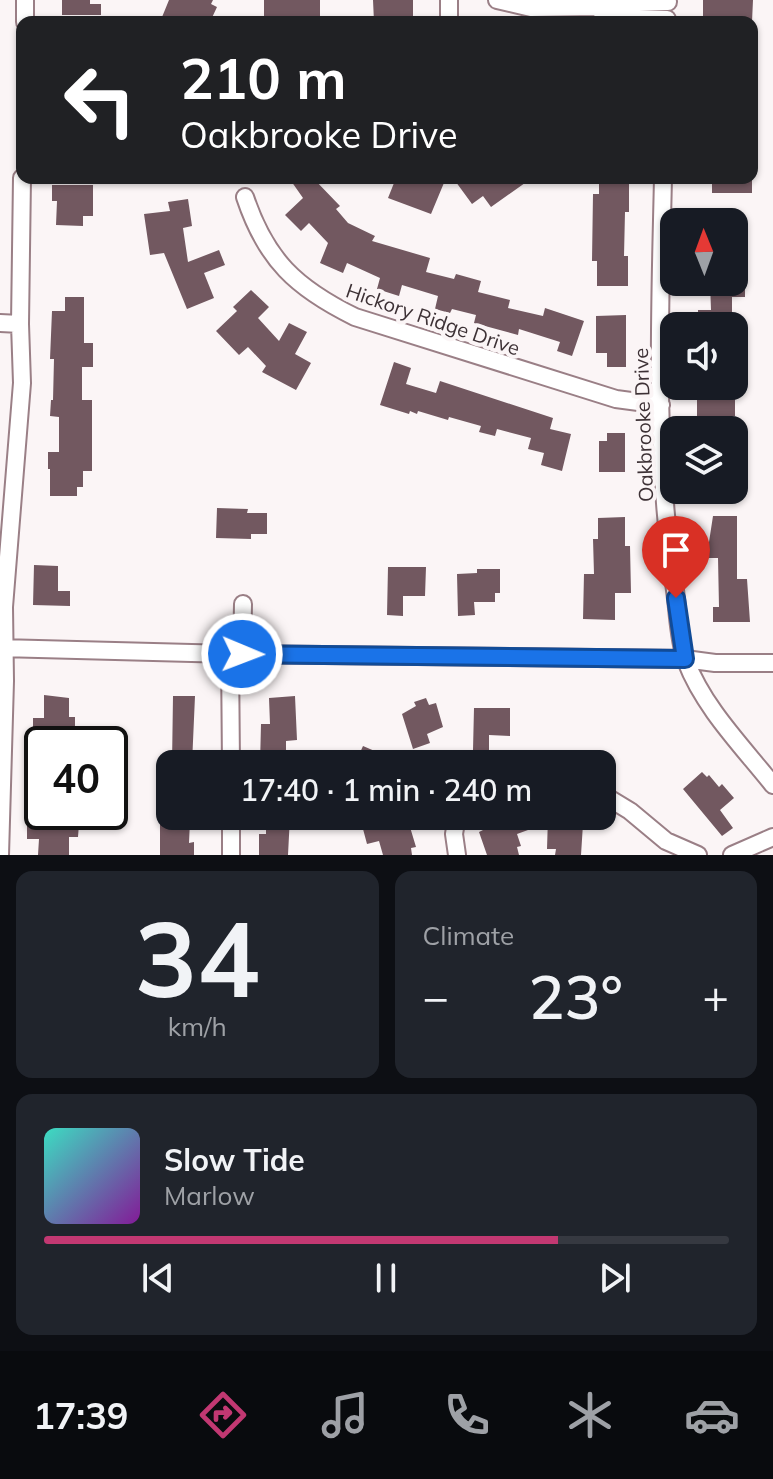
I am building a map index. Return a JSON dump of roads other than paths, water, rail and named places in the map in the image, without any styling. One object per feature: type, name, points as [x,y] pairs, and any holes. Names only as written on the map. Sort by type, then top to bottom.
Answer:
[{"type":"street","points":[[497,0],[531,8],[596,7],[611,2],[620,10],[668,11]]},
{"type":"street","points":[[0,855],[2,648],[7,553],[20,425],[22,184]]},
{"type":"street","name":"Oakbrooke Drive","points":[[663,184],[661,467],[685,659],[716,714],[773,785]]},
{"type":"street","name":"Hickory Ridge Drive","points":[[245,197],[265,244],[291,277],[318,299],[355,317],[616,399],[661,405]]},
{"type":"street","points":[[0,323],[20,324]]},
{"type":"street","points":[[232,750],[236,654],[243,604]]},
{"type":"street","points":[[2,648],[773,663]]},
{"type":"street","points":[[616,802],[666,841],[698,855]]},
{"type":"street","points":[[231,830],[231,855]]},
{"type":"street","points":[[455,830],[457,855]]},
{"type":"street","points":[[732,855],[773,837]]}]
